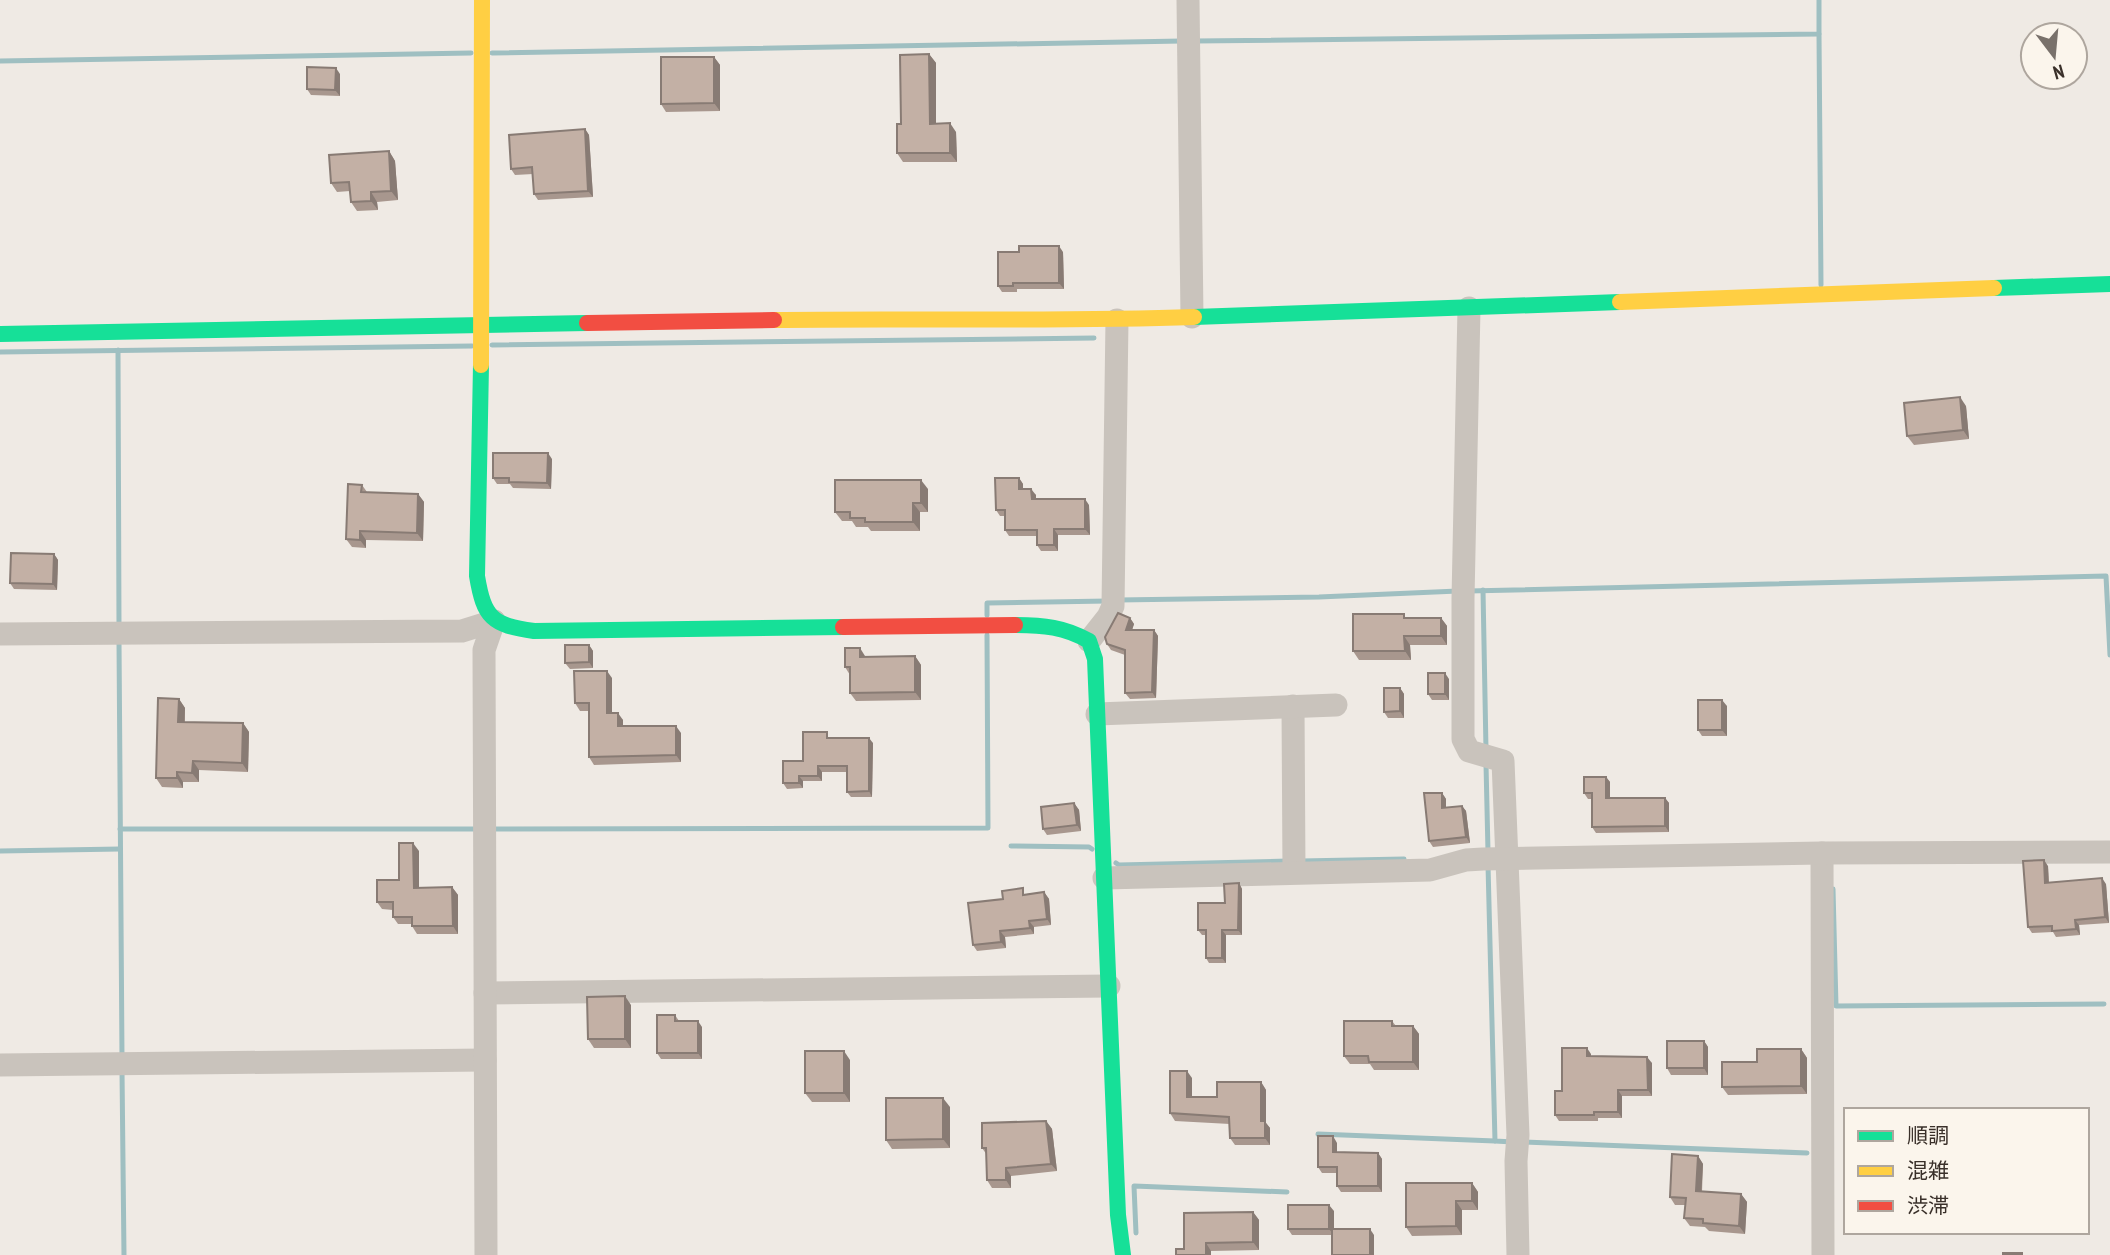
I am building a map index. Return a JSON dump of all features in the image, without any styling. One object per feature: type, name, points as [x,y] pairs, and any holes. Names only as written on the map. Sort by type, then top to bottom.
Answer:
[{"type":"street","points":[[482,0],[477,576],[482,608],[494,621],[507,628],[534,631],[1045,625],[1073,632],[1089,641],[1095,659],[1118,1215],[1123,1255]]},
{"type":"street","points":[[1188,0],[1192,317]]},
{"type":"street","points":[[0,334],[481,339],[893,318],[1117,320],[2110,284]]},
{"type":"street","points":[[1469,308],[1463,738],[1469,751],[1503,761],[1494,859],[1518,1135],[1518,1255]]},
{"type":"street","points":[[1089,641],[1108,617],[1113,600],[1117,320]]},
{"type":"street","points":[[0,634],[462,631],[494,621]]},
{"type":"street","points":[[486,1255],[484,650],[494,621]]},
{"type":"street","points":[[1097,714],[1336,705]]},
{"type":"street","points":[[1293,706],[1294,864]]},
{"type":"street","points":[[1104,863],[1294,864],[1430,870],[1466,860],[1494,859],[1822,859],[2110,852]]},
{"type":"street","points":[[1822,859],[1823,1255]]},
{"type":"street","points":[[485,993],[1109,986]]},
{"type":"street","points":[[0,1065],[485,1060]]},
{"type":"building","points":[[929,54],[930,124],[950,123],[950,153],[897,153],[897,124],[901,124],[900,55]]},
{"type":"building","points":[[661,57],[714,57],[714,103],[661,104]]},
{"type":"building","points":[[307,67],[336,68],[335,90],[307,89]]},
{"type":"building","points":[[585,129],[588,191],[534,194],[532,167],[511,169],[509,135]]},
{"type":"building","points":[[389,151],[391,191],[371,192],[371,201],[351,202],[349,182],[331,183],[329,155]]},
{"type":"building","points":[[1019,246],[1059,246],[1059,283],[1013,283],[1013,286],[998,286],[998,252],[1019,252]]},
{"type":"building","points":[[1960,397],[1963,430],[1907,436],[1904,403]]},
{"type":"building","points":[[493,453],[548,453],[547,483],[509,482],[509,478],[493,478]]},
{"type":"building","points":[[995,478],[1019,478],[1019,489],[1031,489],[1032,499],[1085,499],[1085,529],[1054,529],[1054,545],[1037,545],[1037,530],[1005,530],[1005,510],[996,510]]},
{"type":"building","points":[[835,480],[921,480],[921,503],[913,503],[913,522],[865,522],[865,518],[850,518],[850,512],[835,512]]},
{"type":"building","points":[[348,484],[362,485],[361,492],[418,494],[417,533],[360,531],[360,540],[346,539]]},
{"type":"building","points":[[11,553],[54,554],[53,584],[10,583]]},
{"type":"building","points":[[1118,613],[1130,618],[1126,630],[1154,630],[1152,692],[1125,693],[1125,650],[1107,644],[1105,637]]},
{"type":"building","points":[[1353,614],[1404,614],[1404,618],[1441,618],[1441,636],[1404,636],[1405,651],[1353,651]]},
{"type":"building","points":[[565,645],[589,645],[589,662],[565,663]]},
{"type":"building","points":[[845,648],[860,648],[860,657],[915,656],[915,692],[850,693],[850,667],[845,667]]},
{"type":"building","points":[[574,671],[607,671],[607,713],[618,713],[618,726],[676,726],[676,755],[589,757],[589,703],[575,703]]},
{"type":"building","points":[[1428,673],[1445,673],[1445,694],[1428,694]]},
{"type":"building","points":[[1384,688],[1400,688],[1400,711],[1384,712]]},
{"type":"building","points":[[158,698],[179,699],[178,722],[243,723],[242,763],[193,761],[192,773],[177,772],[177,778],[156,778]]},
{"type":"building","points":[[1698,700],[1722,700],[1722,730],[1698,730]]},
{"type":"building","points":[[803,732],[827,732],[827,738],[869,738],[869,791],[847,792],[847,766],[818,766],[818,776],[799,776],[799,783],[783,783],[783,761],[803,761]]},
{"type":"building","points":[[1584,777],[1606,777],[1606,798],[1665,798],[1665,826],[1592,827],[1592,793],[1584,793]]},
{"type":"building","points":[[1424,793],[1442,793],[1442,808],[1462,806],[1466,837],[1429,841]]},
{"type":"building","points":[[1074,803],[1077,825],[1043,829],[1041,807]]},
{"type":"building","points":[[399,843],[413,843],[414,888],[452,887],[453,926],[412,926],[412,917],[393,917],[393,902],[377,902],[377,880],[399,880]]},
{"type":"building","points":[[2044,860],[2045,883],[2102,878],[2105,917],[2075,920],[2076,929],[2052,931],[2052,926],[2028,927],[2023,861]]},
{"type":"building","points":[[1239,883],[1238,930],[1222,930],[1222,958],[1206,958],[1206,930],[1198,930],[1198,903],[1225,903],[1224,884]]},
{"type":"building","points":[[1023,888],[1023,895],[1044,892],[1047,919],[1029,921],[1030,928],[1000,931],[1001,942],[973,945],[968,903],[1003,899],[1002,891]]},
{"type":"building","points":[[625,996],[625,1039],[588,1039],[587,997]]},
{"type":"building","points":[[657,1015],[675,1015],[675,1021],[698,1021],[698,1053],[657,1053]]},
{"type":"building","points":[[1344,1021],[1392,1021],[1392,1026],[1413,1026],[1413,1062],[1369,1062],[1368,1056],[1344,1056]]},
{"type":"building","points":[[1667,1041],[1704,1041],[1704,1068],[1667,1068]]},
{"type":"building","points":[[1562,1048],[1587,1048],[1587,1056],[1647,1057],[1648,1090],[1618,1090],[1618,1112],[1555,1115],[1555,1091],[1562,1091]]},
{"type":"building","points":[[1757,1049],[1801,1049],[1801,1086],[1722,1087],[1722,1062],[1757,1062]]},
{"type":"building","points":[[805,1051],[844,1051],[844,1093],[805,1093]]},
{"type":"building","points":[[1170,1071],[1187,1071],[1187,1097],[1217,1097],[1217,1082],[1261,1082],[1261,1121],[1265,1121],[1265,1138],[1230,1138],[1229,1117],[1170,1113]]},
{"type":"building","points":[[886,1098],[943,1098],[943,1139],[886,1140]]},
{"type":"building","points":[[1046,1121],[1051,1164],[1006,1168],[1006,1180],[987,1180],[986,1148],[982,1148],[982,1123]]},
{"type":"building","points":[[1318,1136],[1333,1136],[1333,1152],[1378,1153],[1378,1186],[1337,1186],[1337,1167],[1318,1167]]},
{"type":"building","points":[[1672,1154],[1698,1156],[1696,1191],[1741,1194],[1739,1226],[1703,1223],[1703,1219],[1684,1218],[1686,1198],[1670,1197]]},
{"type":"building","points":[[1406,1183],[1472,1183],[1472,1201],[1456,1201],[1456,1226],[1406,1227]]},
{"type":"building","points":[[1288,1205],[1329,1205],[1329,1229],[1288,1229]]},
{"type":"building","points":[[1253,1212],[1253,1242],[1206,1243],[1206,1255],[1176,1255],[1176,1249],[1184,1249],[1184,1213]]},
{"type":"building","points":[[1332,1229],[1370,1229],[1370,1255],[1332,1255]]},
{"type":"building","points":[[2022,1253],[2022,1255],[2003,1255]]},
{"type":"waterway","points":[[1195,41],[1819,34],[1819,0]]},
{"type":"waterway","points":[[1819,34],[1821,285]]},
{"type":"waterway","points":[[492,53],[1182,41]]},
{"type":"waterway","points":[[0,61],[471,53]]},
{"type":"waterway","points":[[492,345],[1094,338]]},
{"type":"waterway","points":[[0,352],[472,346]]},
{"type":"waterway","points":[[118,350],[119,627]]},
{"type":"waterway","points":[[1468,591],[2106,576],[2110,655]]},
{"type":"waterway","points":[[1483,590],[1486,750]]},
{"type":"waterway","points":[[1118,600],[1319,597],[1458,591]]},
{"type":"waterway","points":[[987,615],[987,603],[1108,601]]},
{"type":"waterway","points":[[491,829],[988,828],[987,635]]},
{"type":"waterway","points":[[119,641],[122,1058]]},
{"type":"waterway","points":[[1486,764],[1488,852]]},
{"type":"waterway","points":[[120,829],[478,829]]},
{"type":"waterway","points":[[1011,846],[1092,849]]},
{"type":"waterway","points":[[0,851],[120,849]]},
{"type":"waterway","points":[[1301,861],[1404,859],[1404,865]]},
{"type":"waterway","points":[[1116,863],[1288,861]]},
{"type":"waterway","points":[[1488,865],[1495,1141],[1513,1142]]},
{"type":"waterway","points":[[1833,889],[1836,1006],[2104,1004]]},
{"type":"waterway","points":[[122,1071],[124,1255]]},
{"type":"waterway","points":[[1318,1134],[1495,1141]]},
{"type":"waterway","points":[[1523,1142],[1807,1153]]},
{"type":"waterway","points":[[1136,1233],[1134,1186],[1287,1192]]},
{"type":"traffic: fast","points":[[1994,288],[2110,284]]},
{"type":"traffic: fast","points":[[1194,317],[1620,302]]},
{"type":"traffic: fast","points":[[0,334],[587,323]]},
{"type":"traffic: fast","points":[[481,365],[477,576],[483,601],[492,617],[508,626],[534,631],[843,627]]},
{"type":"traffic: fast","points":[[1015,625],[1054,628],[1080,636],[1089,641],[1095,659],[1118,1215],[1123,1255]]},
{"type":"traffic: slow","points":[[481,365],[482,0]]},
{"type":"traffic: slow","points":[[1620,302],[1994,288]]},
{"type":"traffic: slow","points":[[774,320],[1194,317]]},
{"type":"traffic: jam","points":[[587,323],[774,320]]},
{"type":"traffic: jam","points":[[843,627],[1015,625]]}]
